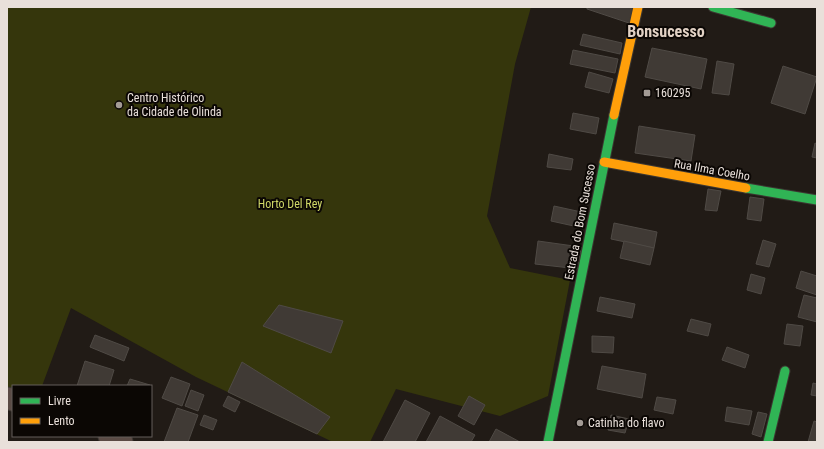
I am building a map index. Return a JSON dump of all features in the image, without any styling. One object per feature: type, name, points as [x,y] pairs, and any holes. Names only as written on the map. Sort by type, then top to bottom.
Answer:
[{"type":"street","name":"Estrada do Bom Sucesso","points":[[548,442],[604,162],[638,7]]},
{"type":"street","points":[[713,7],[771,23]]},
{"type":"street","name":"Rua Ilma Coelho","points":[[604,162],[718,184],[817,200]]},
{"type":"street","points":[[768,442],[785,371]]},
{"type":"street","points":[[111,437],[122,442]]},
{"type":"green space","name":"Horto Del Rey","points":[[7,7],[531,7],[515,64],[487,216],[510,268],[570,280],[548,396],[500,416],[396,389],[370,442],[333,442],[196,377],[71,308],[42,385],[12,385],[12,390],[7,388]]},
{"type":"building","points":[[587,7],[635,7],[629,23],[587,9]]},
{"type":"building","points":[[583,34],[622,43],[620,54],[580,45]]},
{"type":"building","points":[[652,48],[707,59],[701,89],[645,77]]},
{"type":"building","points":[[573,50],[618,59],[615,73],[570,64]]},
{"type":"building","points":[[717,61],[734,64],[729,95],[712,93]]},
{"type":"building","points":[[783,66],[817,77],[805,114],[771,103]]},
{"type":"building","points":[[589,72],[613,79],[609,93],[585,87]]},
{"type":"building","points":[[573,113],[599,118],[596,134],[570,129]]},
{"type":"building","points":[[639,126],[695,135],[691,161],[635,153]]},
{"type":"building","points":[[815,143],[817,144],[817,158],[812,157]]},
{"type":"building","points":[[549,154],[573,159],[571,170],[547,167]]},
{"type":"building","points":[[708,189],[721,191],[717,211],[705,210]]},
{"type":"building","points":[[750,197],[764,199],[761,221],[747,219]]},
{"type":"building","points":[[554,206],[586,213],[583,228],[551,221]]},
{"type":"building","points":[[614,223],[657,232],[654,248],[611,239]]},
{"type":"building","points":[[763,240],[776,244],[769,267],[756,264]]},
{"type":"building","points":[[538,241],[581,247],[579,269],[535,264]]},
{"type":"building","points":[[624,241],[654,248],[650,265],[620,258]]},
{"type":"building","points":[[801,271],[817,276],[817,295],[796,288]]},
{"type":"building","points":[[751,274],[765,278],[761,294],[747,290]]},
{"type":"building","points":[[804,295],[817,298],[817,322],[798,317]]},
{"type":"building","points":[[600,297],[635,304],[632,318],[597,311]]},
{"type":"building","points":[[279,305],[343,321],[331,353],[263,326]]},
{"type":"building","points":[[691,319],[711,324],[708,336],[687,331]]},
{"type":"building","points":[[787,324],[803,326],[800,346],[784,344]]},
{"type":"building","points":[[95,335],[129,348],[124,361],[90,347]]},
{"type":"building","points":[[592,336],[614,337],[613,353],[592,352]]},
{"type":"building","points":[[727,347],[749,355],[745,368],[722,360]]},
{"type":"building","points":[[85,361],[114,370],[109,385],[77,385]]},
{"type":"building","points":[[242,362],[330,417],[317,434],[228,392]]},
{"type":"building","points":[[602,366],[646,374],[642,398],[597,389]]},
{"type":"building","points":[[171,377],[190,384],[182,406],[162,398]]},
{"type":"building","points":[[130,379],[150,385],[127,385]]},
{"type":"building","points":[[813,383],[817,384],[817,396],[811,395]]},
{"type":"building","points":[[191,390],[204,395],[198,411],[185,406]]},
{"type":"building","points":[[228,396],[240,402],[235,412],[223,406]]},
{"type":"building","points":[[469,396],[485,405],[474,425],[458,416]]},
{"type":"building","points":[[657,397],[676,400],[673,414],[654,410]]},
{"type":"building","points":[[405,400],[430,413],[415,442],[383,442]]},
{"type":"building","points":[[727,407],[752,411],[749,425],[725,421]]},
{"type":"building","points":[[177,408],[198,415],[188,442],[164,442]]},
{"type":"building","points":[[758,412],[767,414],[761,437],[752,434]]},
{"type":"building","points":[[204,415],[217,420],[213,430],[200,425]]},
{"type":"building","points":[[611,415],[629,419],[625,433],[608,430]]},
{"type":"building","points":[[440,416],[475,435],[471,442],[426,442]]},
{"type":"building","points":[[814,421],[817,422],[817,442],[808,442]]},
{"type":"building","points":[[496,429],[520,442],[489,442]]},
{"type":"traffic: fast","points":[[713,7],[771,23]]},
{"type":"traffic: fast","points":[[548,442],[614,115]]},
{"type":"traffic: fast","points":[[746,188],[817,200]]},
{"type":"traffic: fast","points":[[768,442],[785,371]]},
{"type":"traffic: slow","points":[[614,115],[638,7]]},
{"type":"traffic: slow","points":[[604,162],[746,188]]},
{"type":"place","name":"160295","points":[[647,93]]},
{"type":"place","name":"Centro Histórico da Cidade de Olinda","points":[[119,105]]},
{"type":"place","name":"Catinha do flavo","points":[[580,423]]},
{"type":"district","name":"Bonsucesso","points":[[666,31]]}]
